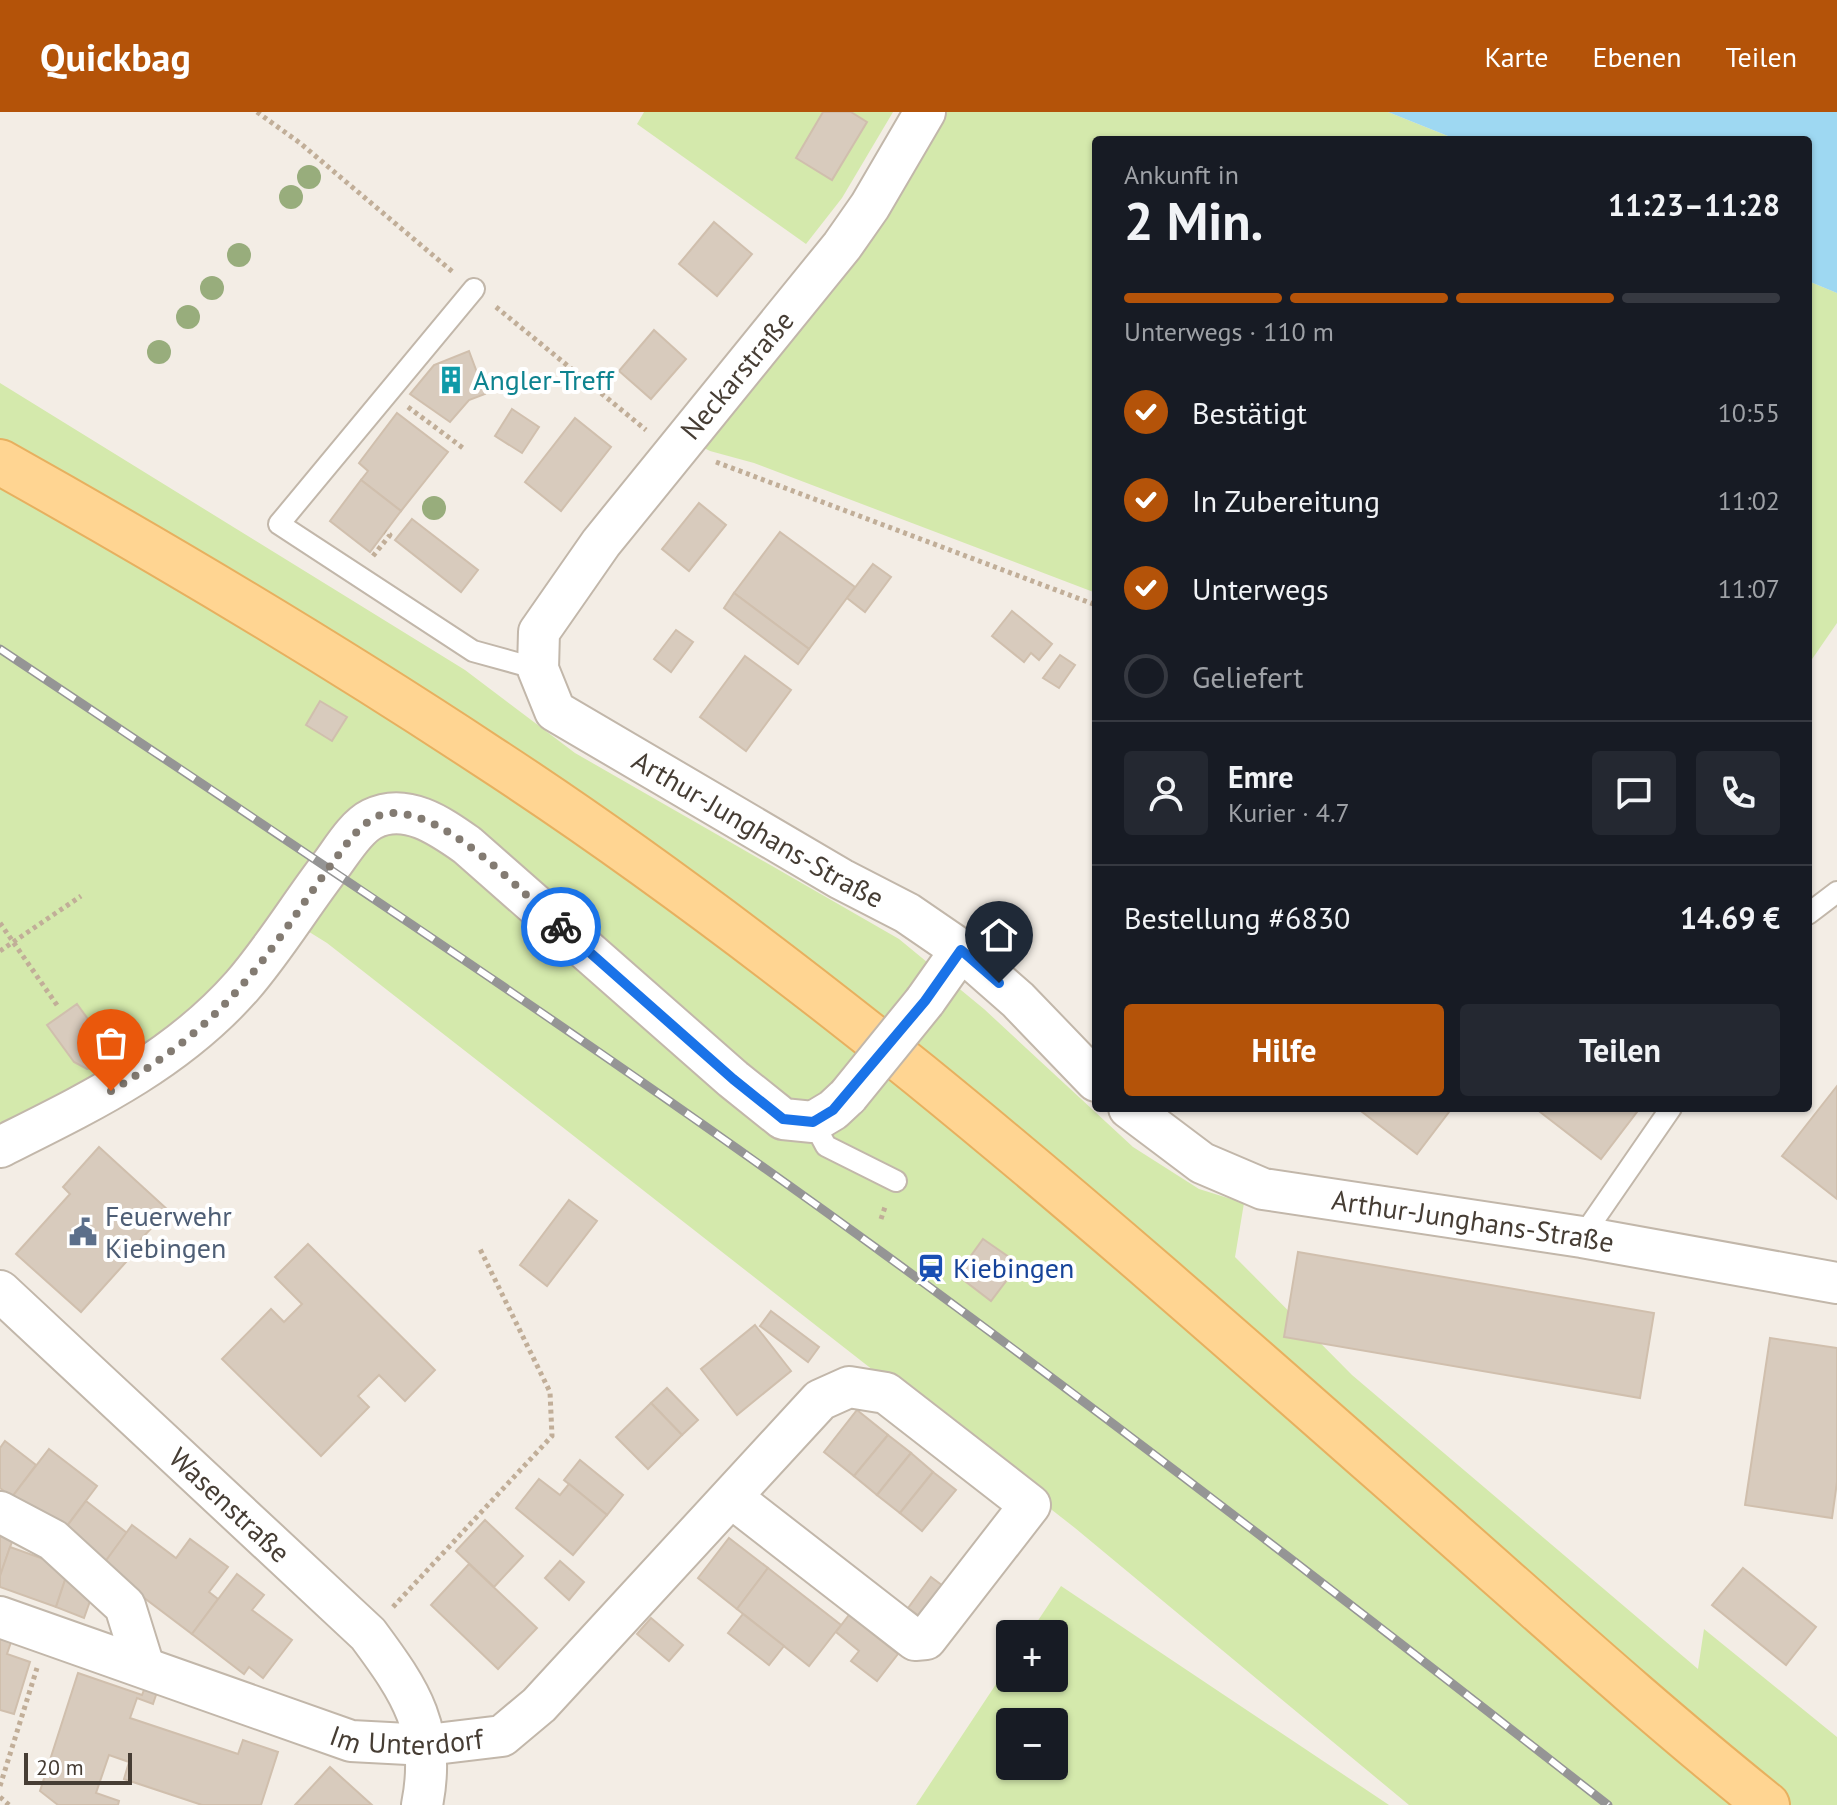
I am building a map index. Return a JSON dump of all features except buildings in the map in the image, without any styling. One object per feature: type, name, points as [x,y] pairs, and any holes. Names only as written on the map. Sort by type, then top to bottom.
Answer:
[{"type":"main road","points":[[0,462],[169,557],[491,759],[625,851],[773,961],[921,1076],[1213,1324],[1767,1805]]},
{"type":"street","name":"Neckarstraße","points":[[538,650],[601,543],[842,246],[870,206],[925,112]]},
{"type":"street","name":"Arthur-Junghans-Straße","points":[[538,650],[555,711],[841,879],[907,913],[961,950],[1018,1000],[1092,1077]]},
{"type":"street","points":[[0,1147],[111,1091],[165,1057],[197,1031],[252,975],[338,855],[370,820],[390,813],[415,816],[437,824],[467,845],[733,1079],[783,1119],[813,1122],[848,1096],[925,1001],[961,950]]},
{"type":"street","name":"Arthur-Junghans-Straße","points":[[1134,1112],[1202,1163],[1263,1189],[1582,1237],[1837,1283]]},
{"type":"street","name":"Wasenstraße","points":[[0,1291],[368,1634],[400,1677],[416,1710],[427,1745],[427,1780],[422,1805]]},
{"type":"street","name":"Im Unterdorf","points":[[0,1617],[351,1741],[427,1745],[502,1736],[539,1705],[820,1400],[849,1387],[886,1393],[1030,1505],[926,1639],[915,1640],[731,1497]]},
{"type":"street","points":[[0,1512],[53,1540],[125,1606],[144,1667]]},
{"type":"lane","points":[[474,289],[279,524],[473,651],[538,650]]},
{"type":"lane","points":[[1812,911],[1837,892]]},
{"type":"lane","points":[[1582,1237],[1668,1112]]},
{"type":"lane","points":[[813,1122],[826,1146],[896,1181]]},
{"type":"path","points":[[257,112],[300,143],[637,424],[675,451],[757,476],[1092,603]]},
{"type":"path","points":[[388,392],[463,448]]},
{"type":"path","points":[[0,951],[81,896]]},
{"type":"path","points":[[0,923],[59,1008]]},
{"type":"path","points":[[368,1634],[552,1436],[550,1392],[479,1247]]},
{"type":"path","points":[[0,1786],[48,1634]]},
{"type":"path","points":[[0,1797],[9,1805]]},
{"type":"green space","points":[[644,112],[893,112],[842,198],[806,244],[637,124]]},
{"type":"green space","points":[[938,112],[1388,112],[1448,136],[1092,136],[1092,591],[754,463],[702,447]]},
{"type":"green space","points":[[1812,283],[1837,293],[1837,623],[1812,659]]},
{"type":"green space","points":[[0,383],[465,670],[575,753],[899,939],[984,1009],[1133,1147],[1199,1189],[1244,1203],[1235,1257],[1352,1375],[1698,1669],[1704,1629],[1837,1737],[1837,1805],[1409,1805],[1075,1528],[327,943],[277,912],[232,970],[179,1022],[119,1064],[0,1125]]},
{"type":"green space","points":[[1061,1586],[1389,1805],[916,1805],[996,1684],[996,1692],[1068,1692],[1068,1620],[1038,1620]]},
{"type":"water","points":[[1388,112],[1837,112],[1837,293],[1812,283],[1812,136],[1448,136]]},
{"type":"railway","points":[[0,649],[446,948],[668,1100],[887,1256],[1340,1596],[1608,1805]]},
{"type":"way so far","points":[[111,1091],[165,1057],[220,1010],[269,953],[352,837],[370,820],[390,813],[415,816],[437,824],[467,845],[561,927]]},
{"type":"place","name":"Angler-Treff","points":[[451,380]]},
{"type":"place","name":"Feuerwehr Kiebingen","points":[[83,1232]]},
{"type":"place","name":"Kiebingen","points":[[931,1268]]},
{"type":"route","points":[[561,927],[733,1079],[783,1119],[813,1122],[848,1096],[925,1001],[961,950],[999,983]]}]
